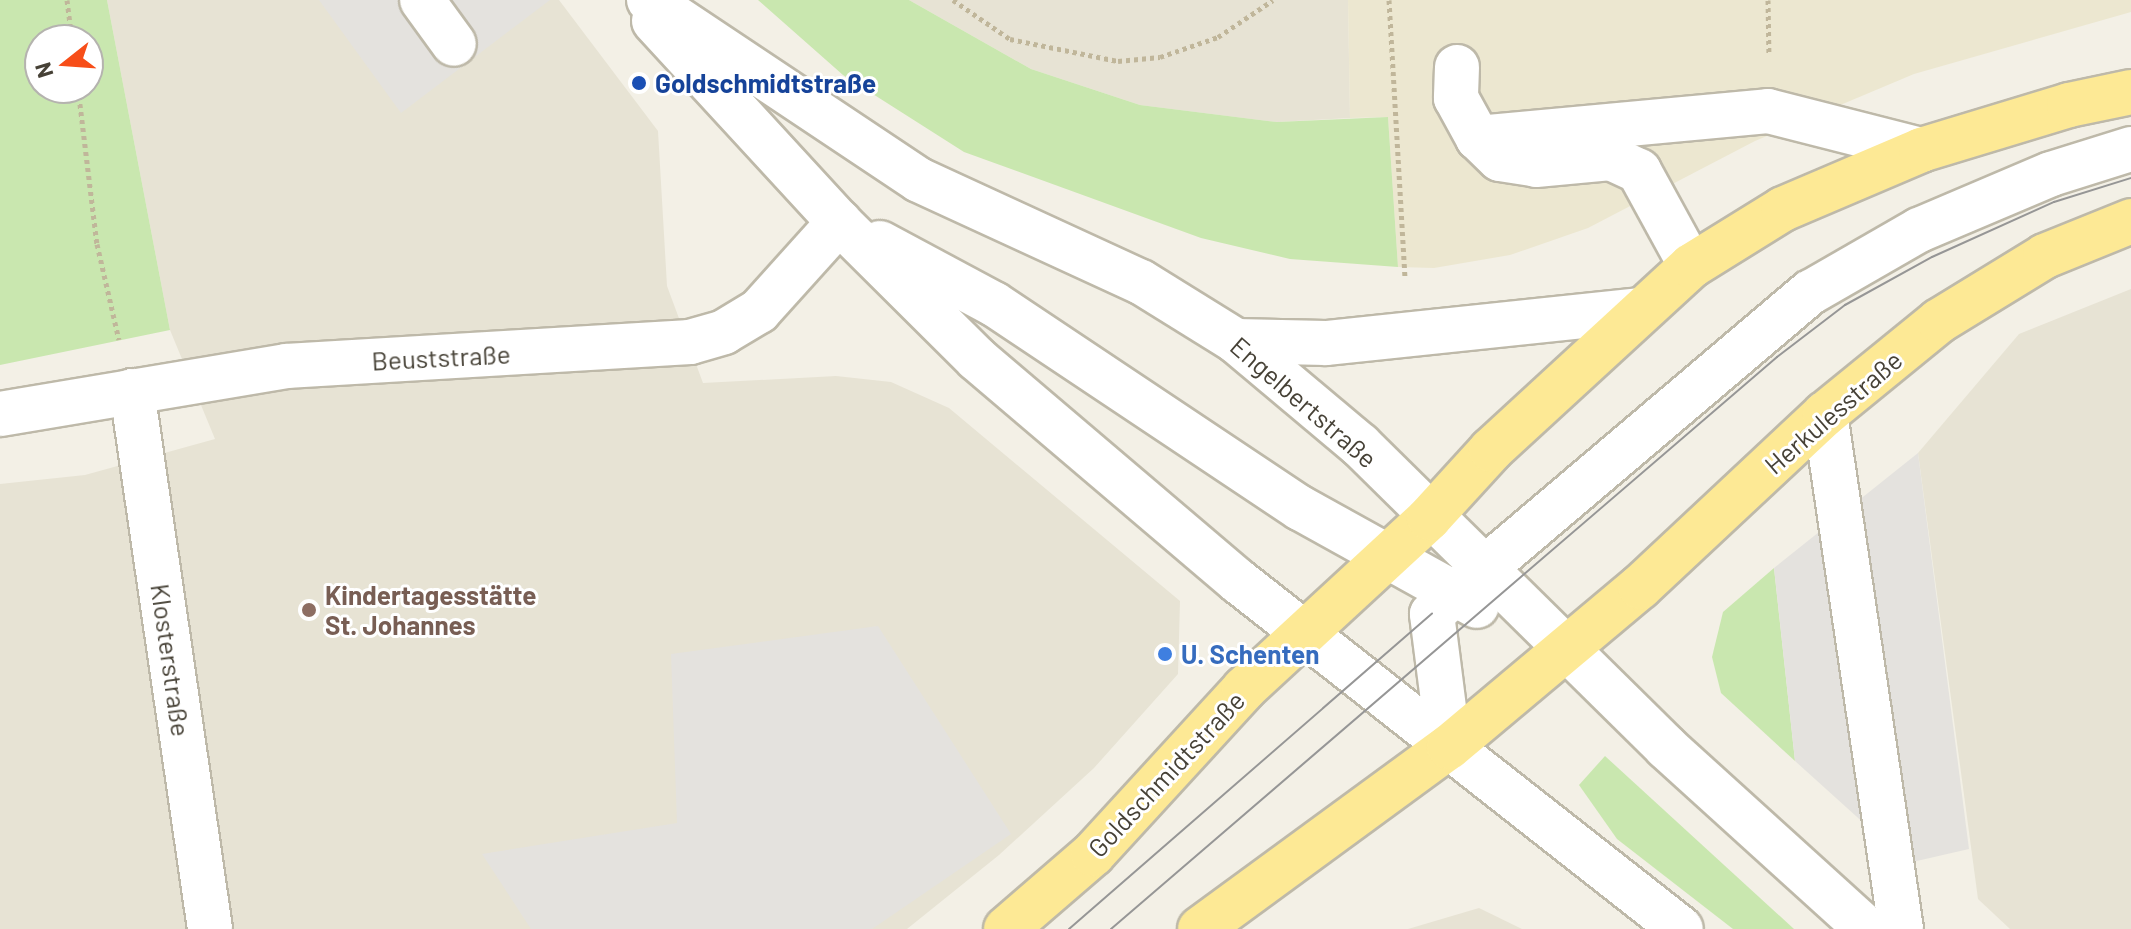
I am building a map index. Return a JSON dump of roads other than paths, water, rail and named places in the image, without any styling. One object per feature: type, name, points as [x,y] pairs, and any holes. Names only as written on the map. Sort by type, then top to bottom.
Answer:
[{"type":"main road","points":[[1429,518],[1491,450],[1691,266],[1783,209],[1921,150],[2069,105],[2131,92]]},
{"type":"main road","name":"Herkulesstraße","points":[[1566,649],[1825,414],[1939,321],[2045,256],[2131,221]]},
{"type":"main road","name":"Goldschmidtstraße","points":[[1006,929],[1093,854],[1244,689],[1429,518]]},
{"type":"main road","points":[[1200,929],[1383,800],[1566,649]]},
{"type":"street","points":[[422,0],[454,44]]},
{"type":"street","points":[[638,0],[681,54],[839,222],[977,359],[1305,634],[1681,929]]},
{"type":"street","name":"Engelbertstraße","points":[[649,0],[919,180],[1141,282],[1236,341],[1360,445],[1429,518],[1467,583],[1566,649],[1867,929]]},
{"type":"street","points":[[1457,67],[1456,98],[1478,138],[1500,159],[1536,165],[1611,158],[1639,171],[1691,266]]},
{"type":"street","points":[[1478,138],[1768,111],[1921,150]]},
{"type":"street","points":[[1449,747],[1432,614],[1467,583],[1811,292],[1919,230],[2051,174],[2131,149]]},
{"type":"street","points":[[839,222],[994,304],[1300,508],[1387,559],[1467,583]]},
{"type":"street","name":"Beuststraße","points":[[0,414],[286,366],[690,342],[724,332],[759,311],[839,222]]},
{"type":"street","points":[[1236,341],[1326,343],[1641,310]]},
{"type":"street","name":"Klosterstraße","points":[[132,391],[210,929]]},
{"type":"street","points":[[1825,414],[1901,929]]},
{"type":"tram line","points":[[1111,929],[1777,357],[1845,305],[1932,257],[2054,202],[2131,178]]},
{"type":"tram line","points":[[1069,929],[1432,614]]},
{"type":"place","name":"Goldschmidtstraße","points":[[639,83]]},
{"type":"place","name":"Kindertagesstätte St. Johannes","points":[[309,610]]},
{"type":"place","name":"U. Schenten","points":[[1165,654]]}]
